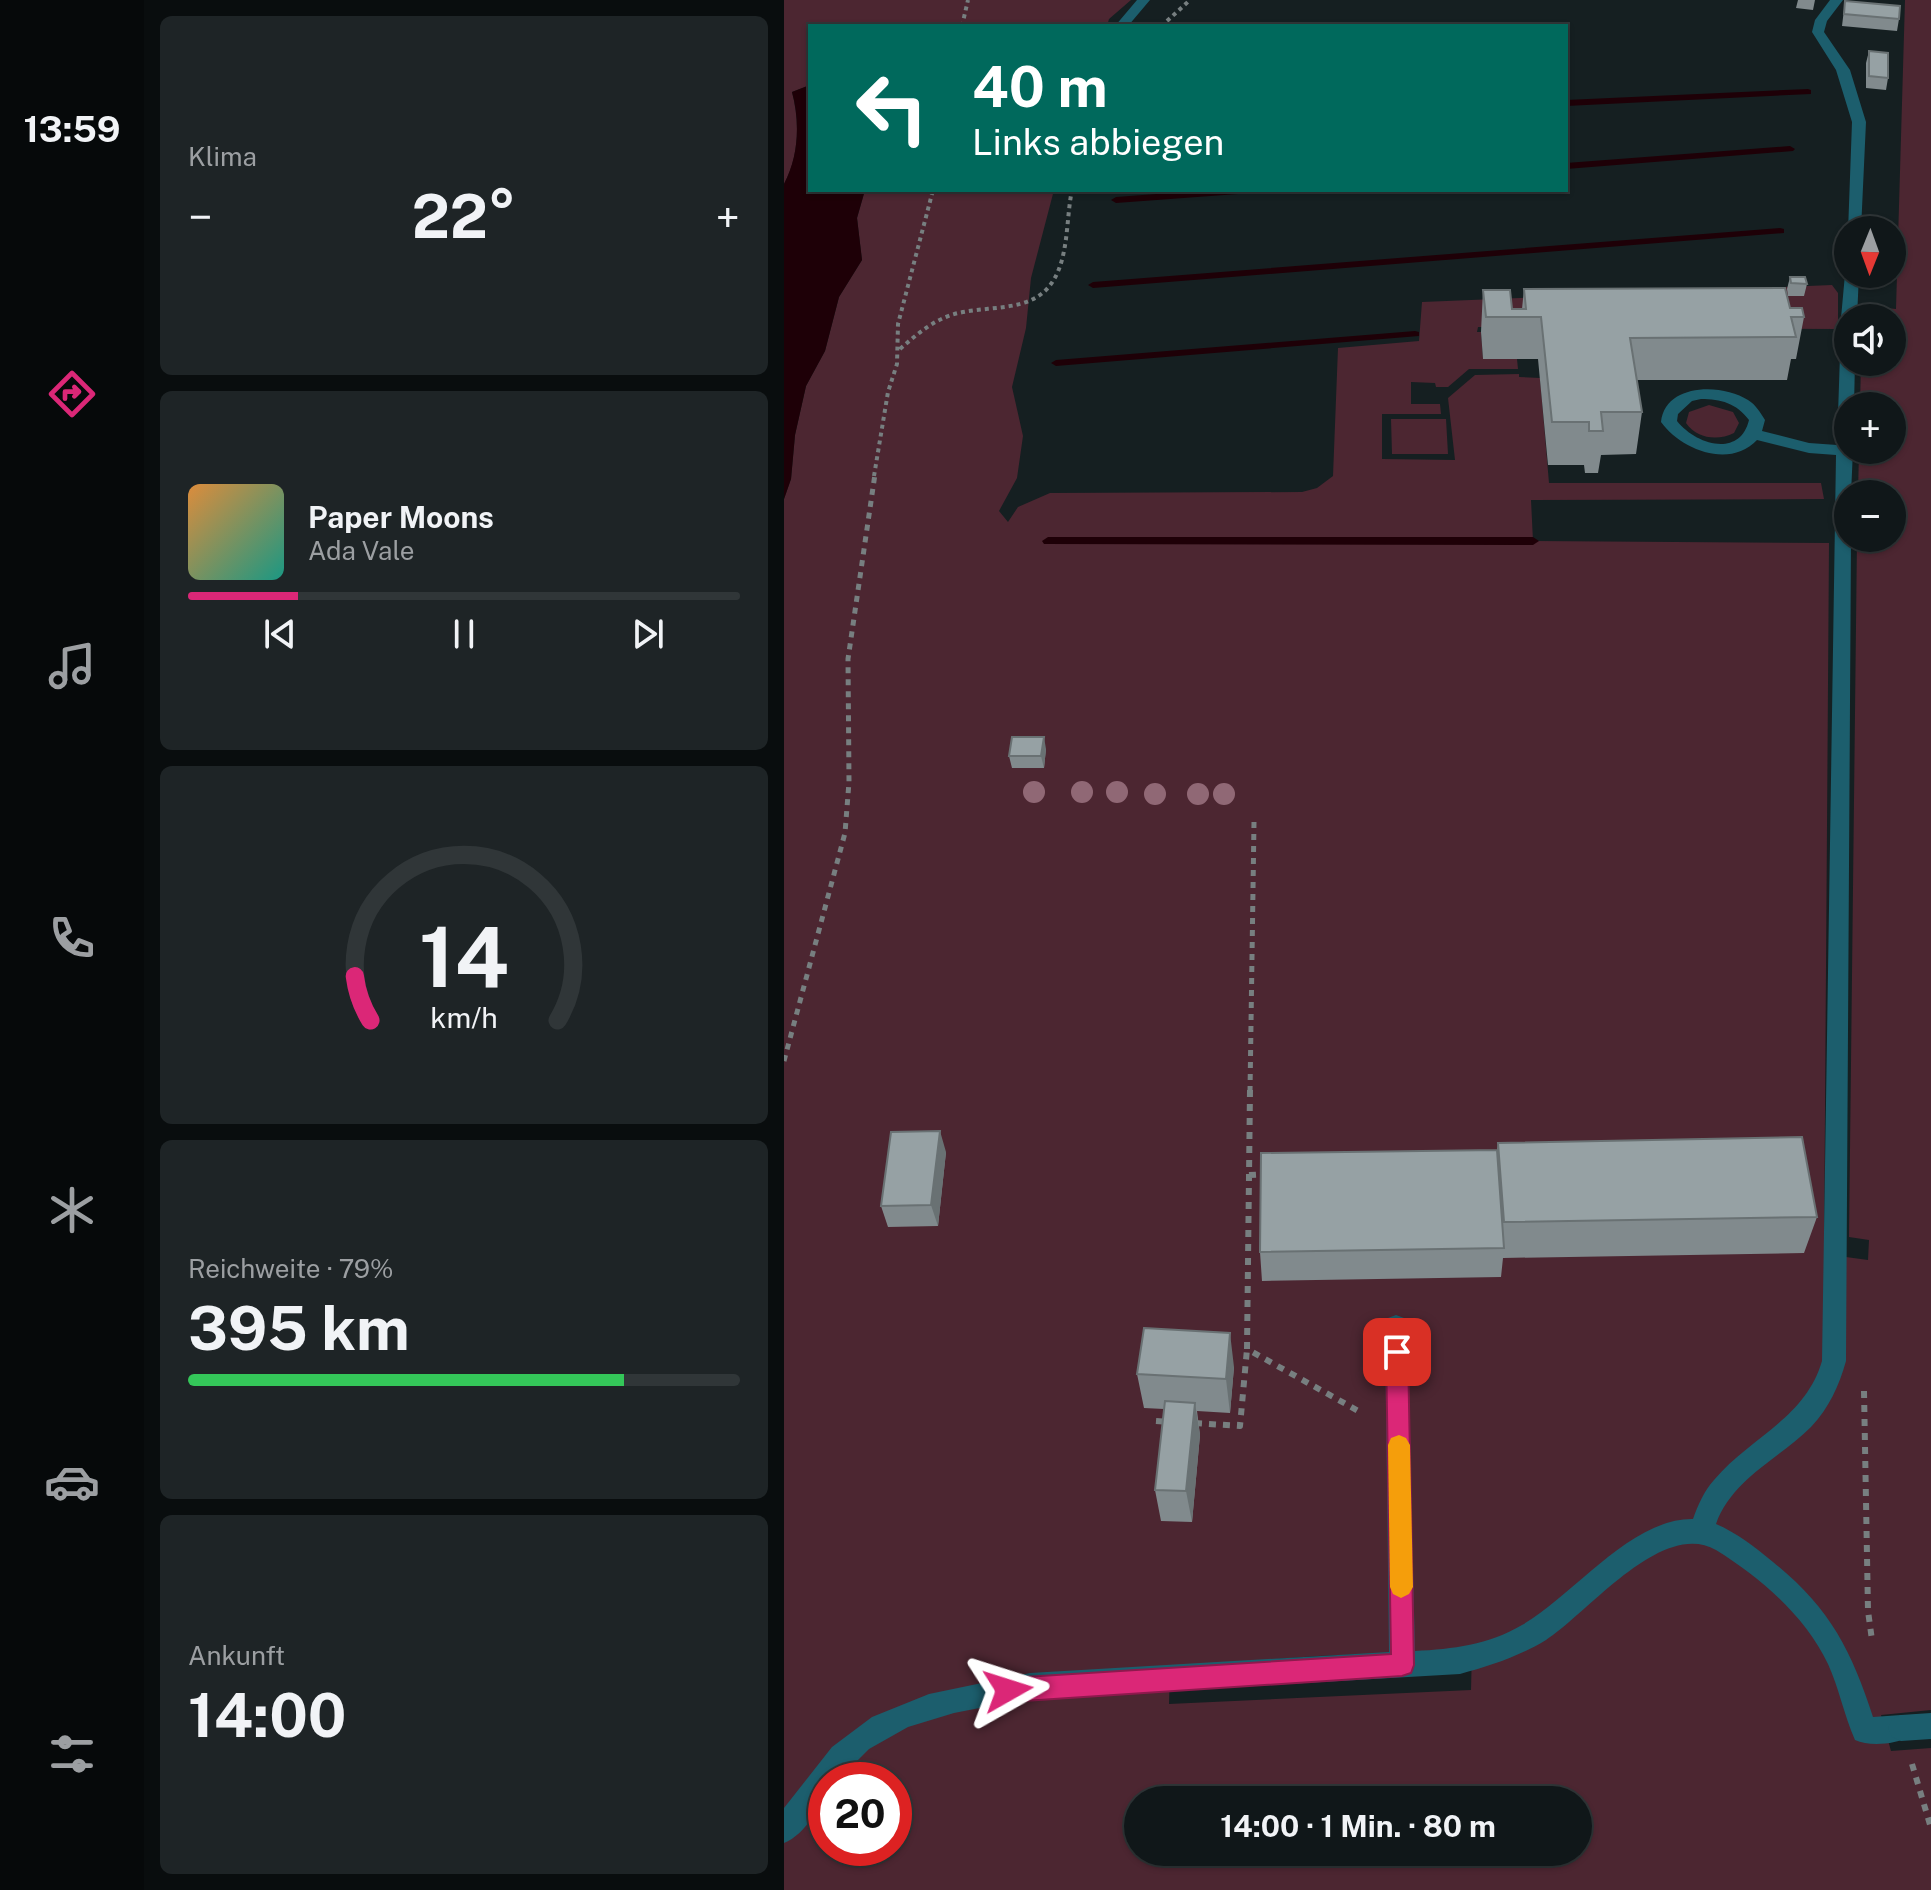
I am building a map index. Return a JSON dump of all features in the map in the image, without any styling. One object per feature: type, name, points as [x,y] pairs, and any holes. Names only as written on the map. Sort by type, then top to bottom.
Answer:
[{"type":"street","points":[[1123,24],[1144,0]]},
{"type":"street","points":[[1837,0],[1821,20],[1818,32],[1843,70],[1859,122],[1855,216]]},
{"type":"street","points":[[1700,394],[1730,397],[1752,411],[1757,420],[1754,434],[1741,445],[1727,448],[1696,446],[1674,431],[1669,422],[1670,412],[1686,398],[1700,394]]},
{"type":"street","points":[[1754,434],[1809,448],[1834,450]]},
{"type":"street","points":[[1701,1530],[1710,1505],[1724,1484],[1810,1412],[1831,1379],[1834,1361],[1844,464]]},
{"type":"street","points":[[1396,1325],[1402,1665]]},
{"type":"street","points":[[784,1830],[821,1779],[869,1732],[912,1713],[964,1697],[1030,1686],[1460,1661],[1503,1649],[1543,1627],[1649,1544],[1680,1531],[1701,1530],[1740,1552],[1784,1586],[1812,1614],[1830,1637],[1843,1664],[1864,1731],[1931,1726]]},
{"type":"path","points":[[962,24],[968,0]]},
{"type":"path","points":[[1162,24],[1190,0]]},
{"type":"path","points":[[784,1061],[845,833],[849,782],[848,659],[888,392],[899,350],[898,324],[932,192]]},
{"type":"path","points":[[899,350],[920,330],[951,315],[966,310],[1012,307],[1027,303],[1042,293],[1057,271],[1072,192]]},
{"type":"path","points":[[1156,1421],[1240,1426],[1247,1349],[1254,822]]},
{"type":"path","points":[[1249,1175],[1281,1174]]},
{"type":"path","points":[[1247,1349],[1399,1432]]},
{"type":"path","points":[[1864,1387],[1868,1611],[1873,1646]]},
{"type":"path","points":[[1901,1728],[1931,1828]]},
{"type":"shaded area","points":[[784,0],[1131,0],[1109,19],[1108,24],[808,24],[808,86],[792,92],[797,139],[793,162],[784,184]]},
{"type":"shaded area","points":[[1905,0],[1931,0],[1931,1710],[1881,1715],[1891,1751],[1931,1748],[1931,1890],[784,1890],[784,499],[791,479],[795,435],[806,386],[825,351],[839,297],[862,260],[857,218],[864,192],[1053,192],[1031,278],[1026,328],[1012,387],[1023,436],[1017,478],[999,511],[1008,522],[1018,507],[1050,493],[1302,492],[1317,488],[1333,476],[1338,348],[1419,341],[1422,302],[1832,285],[1838,293],[1838,304],[1834,304],[1834,329],[1478,327],[1483,359],[1517,359],[1518,369],[1469,369],[1448,387],[1411,382],[1411,404],[1440,404],[1441,414],[1382,414],[1382,459],[1455,460],[1448,398],[1475,375],[1519,374],[1519,377],[1540,378],[1549,483],[1821,483],[1824,499],[1531,500],[1533,541],[1829,543],[1824,1254],[1868,1260],[1869,1240],[1849,1237],[1857,552],[1906,552],[1906,480],[1858,480],[1859,464],[1906,464],[1906,392],[1860,392],[1861,376],[1906,376],[1906,304],[1896,304],[1897,288],[1906,288],[1906,216],[1899,216]],"holes":[[[1472,1650],[1471,1690],[1169,1704],[1170,1667],[1318,1656]]]},
{"type":"shaded area","points":[[808,86],[808,192],[864,192],[857,218],[862,260],[839,297],[825,351],[806,386],[795,435],[791,479],[784,499],[784,184],[793,162],[797,138],[792,92]]},
{"type":"shaded area","points":[[1709,405],[1733,412],[1739,423],[1734,433],[1708,437],[1686,423],[1689,412]]},
{"type":"shaded area","points":[[1391,419],[1446,419],[1448,454],[1392,454]]},
{"type":"building","points":[[1845,1],[1900,6],[1899,19],[1844,14]]},
{"type":"building","points":[[1869,51],[1888,53],[1888,78],[1869,76]]},
{"type":"building","points":[[1790,277],[1805,277],[1807,284],[1791,283]]},
{"type":"building","points":[[1785,288],[1790,308],[1802,308],[1804,317],[1791,317],[1796,337],[1630,338],[1642,412],[1601,412],[1603,431],[1589,431],[1589,422],[1552,422],[1541,317],[1486,317],[1483,290],[1510,290],[1512,309],[1526,309],[1524,289]]},
{"type":"building","points":[[1012,737],[1044,737],[1041,756],[1009,756]]},
{"type":"building","points":[[940,1131],[931,1205],[881,1206],[891,1132]]},
{"type":"building","points":[[1802,1137],[1817,1217],[1504,1222],[1498,1143]]},
{"type":"building","points":[[1497,1150],[1504,1248],[1260,1252],[1261,1153]]},
{"type":"building","points":[[1144,1328],[1230,1333],[1226,1379],[1137,1374]]},
{"type":"building","points":[[1165,1401],[1195,1403],[1186,1491],[1155,1490]]},
{"type":"waterway","points":[[1568,103],[1808,92]]},
{"type":"waterway","points":[[1568,166],[1790,149]]},
{"type":"waterway","points":[[1116,200],[1224,192]]},
{"type":"waterway","points":[[1093,285],[1780,231]]},
{"type":"waterway","points":[[1056,363],[1415,334]]},
{"type":"waterway","points":[[1048,541],[1533,541]]},
{"type":"slow traffic","points":[[1399,1445],[1401,1587]]},
{"type":"route","points":[[1008,1690],[1030,1686],[1402,1665],[1397,1352]]}]
